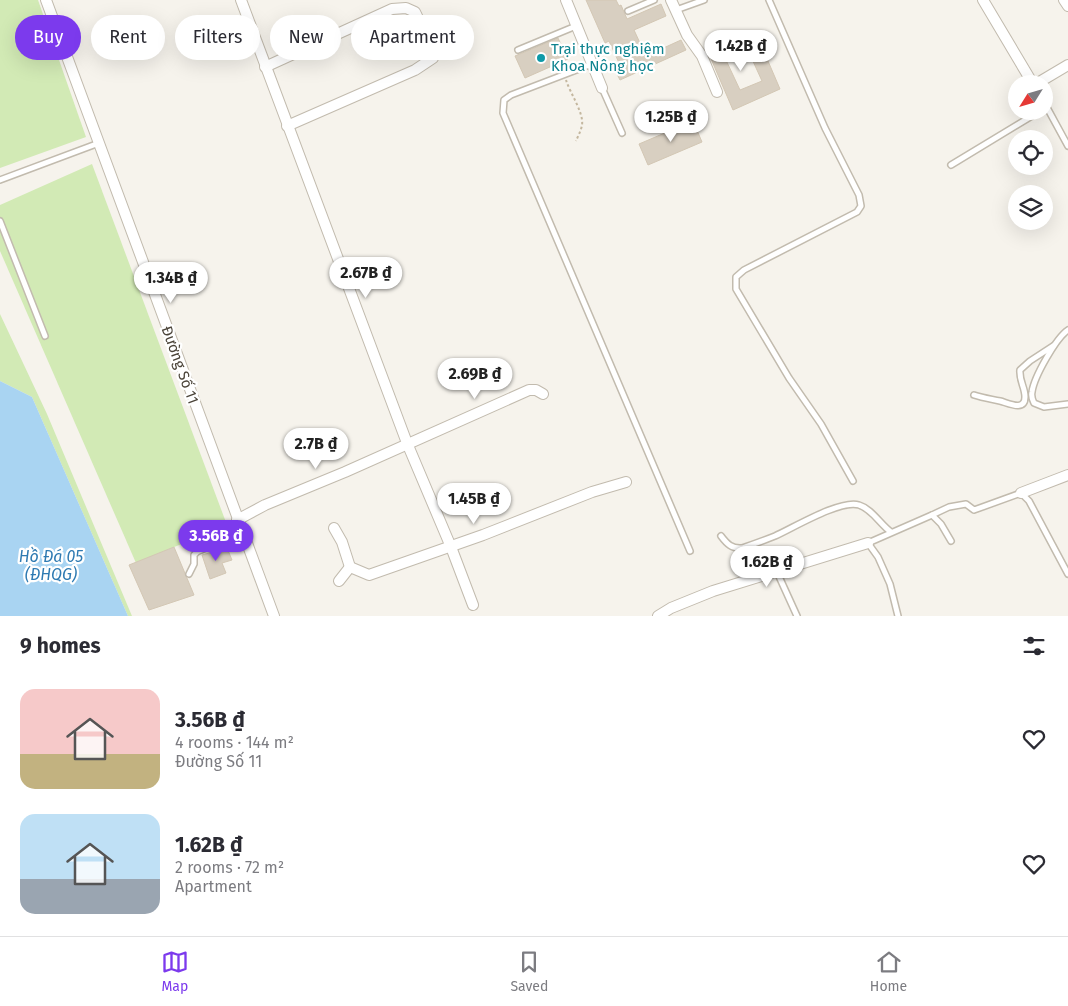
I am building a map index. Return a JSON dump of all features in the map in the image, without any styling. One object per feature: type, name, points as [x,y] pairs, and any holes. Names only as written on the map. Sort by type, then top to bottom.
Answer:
[{"type":"street","name":"Đường Số 11","points":[[46,0],[274,616]]},
{"type":"street","points":[[241,0],[407,443],[451,547],[473,605]]},
{"type":"street","points":[[566,0],[602,88]]},
{"type":"street","points":[[983,0],[1029,75]]},
{"type":"street","points":[[1064,0],[1068,6]]},
{"type":"street","points":[[673,5],[687,35],[702,56],[717,92]]},
{"type":"street","points":[[265,67],[392,9],[403,8],[411,10],[419,17],[431,45],[433,58],[415,70],[287,126]]},
{"type":"street","points":[[1051,75],[1068,65]]},
{"type":"street","points":[[237,520],[265,505],[345,472],[529,390],[536,390],[544,394]]},
{"type":"street","points":[[1021,493],[1068,475]]},
{"type":"street","points":[[350,568],[369,575],[451,547],[592,492],[626,482]]},
{"type":"street","points":[[334,528],[342,542],[350,568]]},
{"type":"street","points":[[658,616],[671,608],[713,591],[868,543]]},
{"type":"street","points":[[339,581],[350,568]]},
{"type":"lane","points":[[628,11],[654,0]]},
{"type":"lane","points":[[673,5],[704,0]]},
{"type":"lane","points":[[770,0],[825,128],[859,195],[861,206],[857,212],[744,270],[736,277],[736,289],[790,378],[821,424],[853,481]]},
{"type":"lane","points":[[518,50],[577,26]]},
{"type":"lane","points":[[593,64],[507,97],[503,104],[503,113],[690,551]]},
{"type":"lane","points":[[602,88],[622,133]]},
{"type":"lane","points":[[951,165],[1025,120]]},
{"type":"lane","points":[[1052,120],[1068,146]]},
{"type":"lane","points":[[0,180],[99,143]]},
{"type":"lane","points":[[0,221],[45,336]]},
{"type":"lane","points":[[1068,330],[1062,334],[1053,346],[1032,390],[1032,400],[1037,406],[1068,404]]},
{"type":"lane","points":[[974,395],[985,399],[1002,401],[1009,405],[1020,405],[1024,402],[1025,398],[1020,382],[1020,370],[1053,346]]},
{"type":"lane","points":[[898,616],[890,584],[878,557],[868,543],[950,507],[966,504],[974,510],[1021,493],[1029,501],[1068,574]]},
{"type":"lane","points":[[721,536],[730,546],[742,548],[776,535],[820,513],[850,504],[858,505],[870,511],[884,527],[892,532]]},
{"type":"lane","points":[[932,516],[941,524],[952,541]]},
{"type":"lane","points":[[189,574],[194,564],[196,552],[227,537],[235,528],[237,520]]},
{"type":"lane","points":[[777,572],[797,616]]},
{"type":"path","points":[[565,75],[583,124],[576,141]]},
{"type":"green space","points":[[0,0],[38,0],[43,15],[15,15],[15,60],[59,60],[86,137],[0,168]]},
{"type":"green space","points":[[92,164],[227,525],[136,563],[0,251],[0,205]]},
{"type":"green space","points":[[0,314],[47,414],[132,616],[128,616],[32,397],[0,381]]},
{"type":"water","name":"Hồ Đá 05 (ĐHQG)","points":[[0,381],[32,397],[128,616],[0,616]]},
{"type":"building","points":[[586,0],[616,0],[619,6],[621,5],[627,19],[661,4],[666,16],[634,30],[646,56],[681,40],[686,50],[620,80],[614,68],[620,65],[609,41],[605,43]]},
{"type":"building","points":[[745,31],[751,47],[725,58],[740,90],[762,81],[752,59],[765,54],[780,89],[733,110],[706,47]]},
{"type":"building","name":"Trại thực nghiệm Khoa Nông học","points":[[558,38],[568,59],[525,78],[515,56]]},
{"type":"building","points":[[693,121],[702,142],[648,165],[639,144]]},
{"type":"building","points":[[174,547],[194,595],[149,610],[129,565]]},
{"type":"building","points":[[227,548],[232,560],[222,563],[226,573],[210,579],[202,555]]},
{"type":"place","name":"Trại thực nghiệm Khoa Nông học","points":[[541,58]]}]
